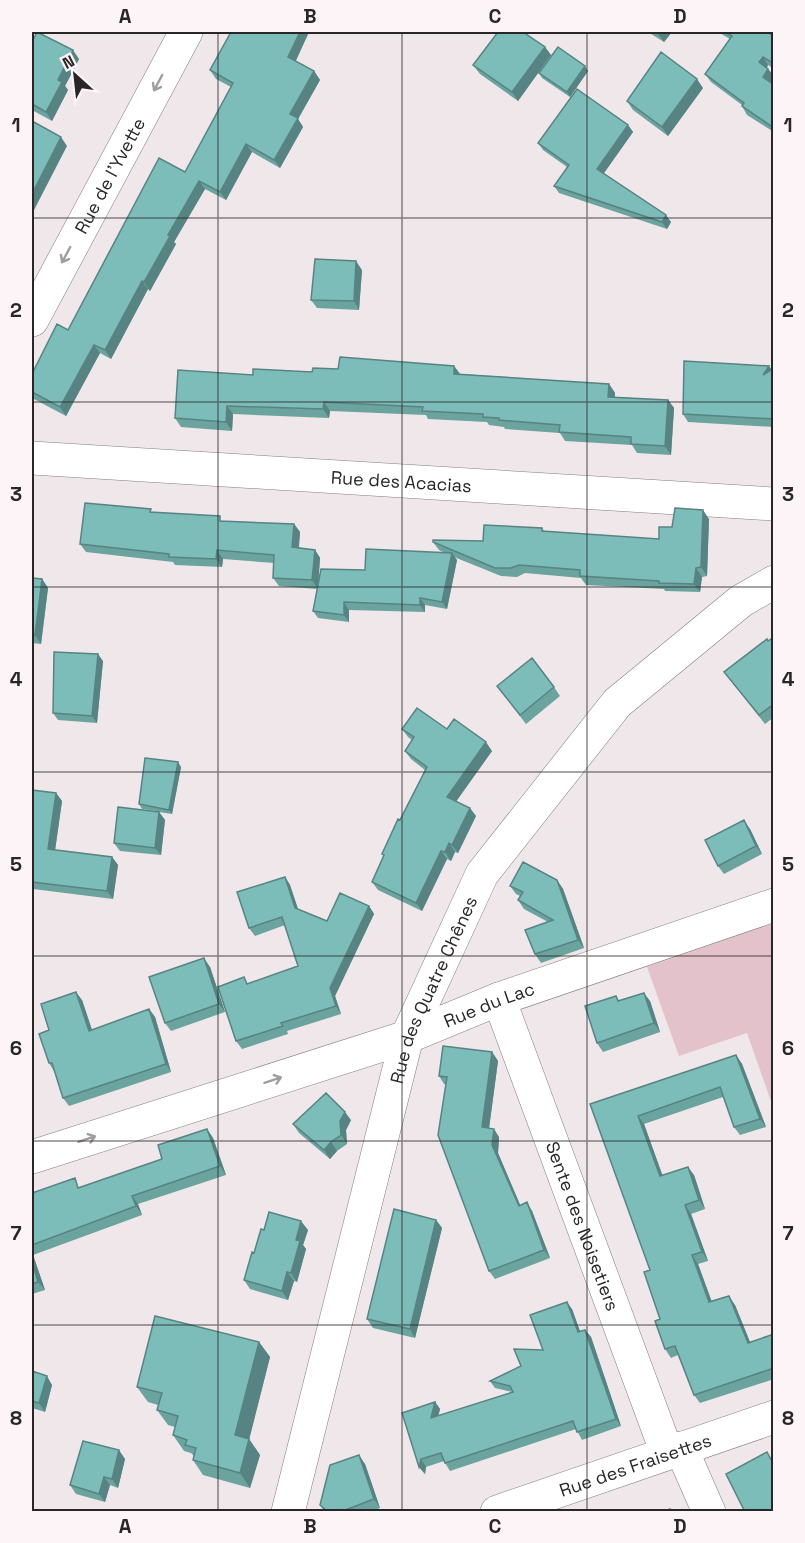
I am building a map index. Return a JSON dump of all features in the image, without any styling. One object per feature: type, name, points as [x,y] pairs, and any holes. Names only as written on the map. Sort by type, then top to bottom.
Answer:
[{"type":"street","name":"Rue de l'Yvette","points":[[32,320],[186,32]]},
{"type":"street","name":"Rue des Acacias","points":[[32,458],[774,504]]},
{"type":"street","name":"Rue des Quatre Chênes","points":[[288,1512],[407,1037],[482,874],[617,703],[741,601],[774,582]]},
{"type":"street","name":"Rue du Lac","points":[[32,1157],[407,1037],[499,999],[774,905]]},
{"type":"street","name":"Sente des Noisetiers","points":[[499,999],[674,1451],[709,1512]]},
{"type":"street","name":"Rue des Fraisettes","points":[[497,1512],[774,1417]]},
{"type":"shaded area","points":[[774,923],[773,1107],[747,1033],[679,1056],[647,967]]},
{"type":"building","points":[[37,32],[73,50],[58,80],[62,82],[46,112],[32,104],[32,42]]},
{"type":"building","points":[[231,32],[300,32],[288,57],[314,71],[290,114],[298,118],[274,160],[246,144],[220,192],[199,181],[105,350],[94,345],[60,407],[32,392],[32,374],[57,324],[68,330],[159,158],[185,172],[233,83],[210,70]]},
{"type":"building","points":[[498,32],[523,32],[545,47],[512,92],[473,65]]},
{"type":"building","points":[[725,32],[767,32],[774,36],[774,64],[763,57],[759,62],[768,69],[763,77],[774,85],[774,128],[742,106],[744,103],[705,74],[732,36]]},
{"type":"building","points":[[558,47],[585,66],[567,92],[539,73]]},
{"type":"building","points":[[661,52],[697,79],[662,127],[627,101]]},
{"type":"building","points":[[577,89],[628,125],[597,169],[666,215],[662,222],[554,186],[569,165],[538,143]]},
{"type":"building","points":[[32,121],[61,137],[32,194]]},
{"type":"building","points":[[315,259],[356,261],[354,301],[311,300]]},
{"type":"building","points":[[340,357],[454,366],[454,374],[609,384],[608,397],[668,400],[665,446],[631,444],[631,437],[559,432],[560,425],[499,420],[499,418],[483,417],[483,414],[422,411],[423,407],[324,402],[323,409],[227,406],[226,422],[175,418],[178,370],[253,375],[253,369],[312,372],[313,368],[338,369]]},
{"type":"building","points":[[684,361],[769,366],[763,375],[774,368],[774,419],[683,414]]},
{"type":"building","points":[[85,503],[151,509],[150,512],[220,516],[220,521],[294,524],[292,547],[315,550],[312,580],[273,578],[274,555],[217,550],[216,559],[169,557],[169,554],[80,544]]},
{"type":"building","points":[[675,508],[703,510],[701,567],[696,568],[694,584],[580,576],[580,570],[519,565],[511,568],[495,568],[433,542],[433,540],[483,541],[484,525],[659,539],[659,527],[672,527]]},
{"type":"building","points":[[366,549],[452,553],[442,602],[420,598],[420,605],[344,602],[344,615],[313,611],[321,569],[365,570]]},
{"type":"building","points":[[32,578],[42,579],[35,635],[32,635]]},
{"type":"building","points":[[774,637],[774,704],[759,715],[724,672],[767,639],[768,641]]},
{"type":"building","points":[[54,652],[98,654],[92,716],[53,713]]},
{"type":"building","points":[[532,658],[554,687],[520,715],[497,686]]},
{"type":"building","points":[[417,708],[447,729],[454,719],[486,742],[447,797],[470,808],[452,845],[449,843],[445,852],[441,851],[416,903],[372,882],[398,819],[400,820],[427,767],[405,751],[414,737],[402,729]]},
{"type":"building","points":[[145,758],[178,762],[169,810],[139,804]]},
{"type":"building","points":[[32,790],[56,793],[48,849],[112,857],[107,891],[32,882]]},
{"type":"building","points":[[118,807],[159,812],[155,848],[114,843]]},
{"type":"building","points":[[744,820],[756,846],[718,866],[705,840]]},
{"type":"building","points":[[523,862],[557,880],[578,940],[535,954],[525,930],[553,920],[518,900],[523,892],[510,886]]},
{"type":"building","points":[[285,877],[295,908],[327,921],[340,893],[369,906],[330,988],[336,1006],[281,1023],[283,1026],[236,1041],[218,987],[244,977],[247,984],[298,966],[282,917],[249,928],[237,892]]},
{"type":"building","points":[[204,958],[219,1004],[165,1023],[149,977]]},
{"type":"building","points":[[76,992],[89,1031],[149,1009],[166,1064],[63,1098],[52,1063],[49,1063],[39,1034],[49,1030],[41,1004]]},
{"type":"building","points":[[644,993],[654,1023],[597,1043],[585,1006],[616,996],[618,1001]]},
{"type":"building","points":[[443,1046],[492,1052],[482,1127],[494,1129],[492,1145],[519,1206],[527,1202],[544,1250],[489,1271],[438,1135],[447,1077],[439,1076]]},
{"type":"building","points":[[736,1055],[760,1119],[734,1127],[720,1087],[638,1116],[660,1176],[688,1167],[699,1200],[685,1205],[702,1252],[692,1255],[709,1302],[729,1296],[748,1343],[774,1334],[774,1368],[694,1395],[675,1346],[665,1349],[655,1321],[660,1319],[644,1272],[650,1270],[590,1104]]},
{"type":"building","points":[[326,1093],[345,1112],[340,1121],[341,1135],[324,1150],[293,1124]]},
{"type":"building","points":[[207,1129],[220,1166],[132,1196],[136,1206],[32,1245],[32,1193],[75,1178],[78,1188],[162,1159],[158,1145]]},
{"type":"building","points":[[394,1209],[436,1220],[410,1329],[367,1319]]},
{"type":"building","points":[[269,1212],[301,1221],[296,1240],[300,1241],[291,1273],[287,1272],[282,1291],[244,1280],[252,1252],[254,1253],[261,1229],[264,1230]]},
{"type":"building","points":[[32,1261],[38,1282],[32,1284]]},
{"type":"building","points":[[567,1302],[578,1332],[585,1330],[616,1419],[577,1432],[573,1421],[445,1463],[441,1453],[421,1459],[419,1467],[402,1413],[435,1402],[431,1418],[513,1392],[510,1386],[490,1381],[521,1366],[514,1349],[543,1350],[530,1315]]},
{"type":"building","points":[[155,1316],[259,1342],[235,1435],[249,1439],[240,1473],[193,1460],[196,1448],[185,1445],[187,1440],[173,1435],[178,1416],[157,1410],[162,1393],[137,1387]]},
{"type":"building","points":[[32,1371],[47,1376],[39,1403],[32,1401]]},
{"type":"building","points":[[83,1441],[119,1450],[112,1479],[104,1477],[99,1494],[70,1485]]},
{"type":"building","points":[[767,1452],[774,1465],[774,1512],[745,1512],[726,1474]]},
{"type":"building","points":[[359,1455],[374,1499],[340,1512],[328,1512],[320,1505],[330,1465]]}]
